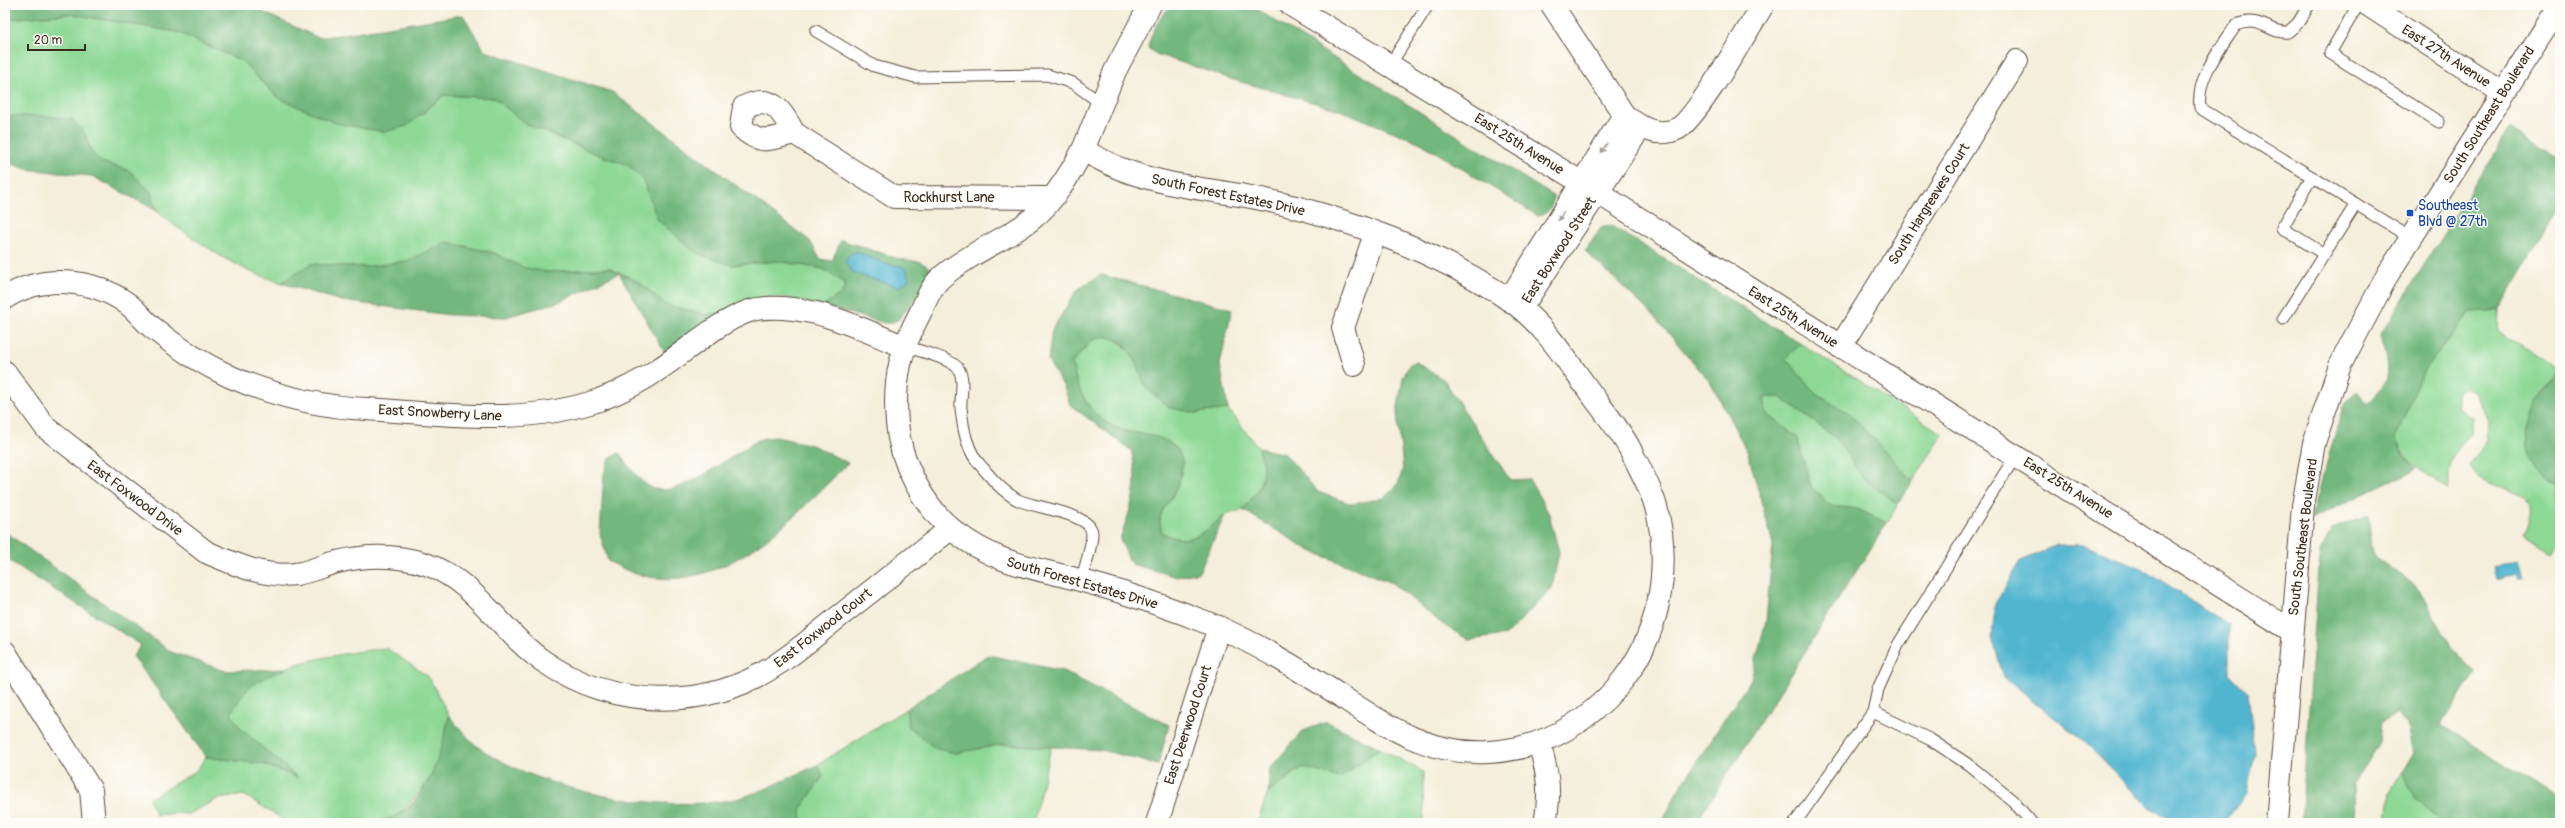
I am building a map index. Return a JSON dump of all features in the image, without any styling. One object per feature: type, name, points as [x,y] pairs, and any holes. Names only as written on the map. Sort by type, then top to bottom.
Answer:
[{"type":"street","points":[[1083,150],[1115,71],[1150,5]]},
{"type":"street","name":"East 25th Avenue","points":[[1291,5],[1589,188],[1840,347],[2016,455],[2292,631]]},
{"type":"street","points":[[1552,5],[1632,121],[1653,132],[1677,129],[1694,114],[1763,5]]},
{"type":"street","name":"East 27th Avenue","points":[[2368,5],[2503,93]]},
{"type":"street","name":"South Southeast Boulevard","points":[[2277,823],[2292,631],[2304,506],[2314,443],[2340,365],[2388,274],[2560,5]]},
{"type":"street","name":"South Hargreaves Court","points":[[1840,347],[2017,61]]},
{"type":"street","name":"East Boxwood Street","points":[[1515,304],[1632,121]]},
{"type":"street","name":"Rockhurst Lane","points":[[794,133],[894,197],[1051,198]]},
{"type":"street","name":"South Forest Estates Drive","points":[[1083,150],[1120,169],[1148,178],[1271,201],[1375,234],[1439,260],[1515,304],[1556,347],[1628,445],[1656,503],[1663,546],[1661,591],[1652,630],[1631,671],[1601,706],[1566,731],[1539,743],[1487,752],[1445,748],[1407,737],[1372,718],[1327,687],[1219,627],[1155,603],[1081,580],[1013,565],[985,552],[950,529],[927,502],[911,473],[897,429],[896,390],[903,346],[937,282],[968,258],[1035,217],[1051,198],[1067,179],[1083,150]]},
{"type":"street","points":[[1354,365],[1343,328],[1375,234]]},
{"type":"street","name":"East Snowberry Lane","points":[[5,298],[32,284],[58,282],[86,284],[109,292],[129,305],[152,327],[185,352],[230,376],[292,400],[354,409],[488,417],[550,412],[596,400],[619,392],[656,371],[724,323],[751,310],[777,308],[817,313],[903,346]]},
{"type":"street","name":"East Foxwood Drive","points":[[5,372],[46,428],[206,552],[234,564],[260,572],[296,574]]},
{"type":"street","name":"East Foxwood Court","points":[[296,574],[339,562],[374,555],[426,564],[463,584],[490,608],[510,633],[543,661],[586,684],[623,696],[663,700],[709,694],[744,682],[779,664],[950,529]]},
{"type":"street","name":"East Deerwood Court","points":[[1157,823],[1219,627]]},
{"type":"street","points":[[5,652],[90,790],[94,823]]},
{"type":"street","points":[[1539,743],[1548,776],[1550,800],[1545,823]]},
{"type":"lane","points":[[1390,65],[1428,5]]},
{"type":"lane","points":[[2309,5],[2298,23],[2288,32],[2281,33],[2262,22],[2244,22],[2236,25],[2207,71],[2199,95],[2200,108],[2411,238]]},
{"type":"lane","points":[[2358,5],[2330,53],[2439,122]]},
{"type":"lane","points":[[816,31],[874,66],[915,78],[1047,75],[1073,83],[1102,104]]},
{"type":"lane","points":[[2312,177],[2282,228],[2324,254]]},
{"type":"lane","points":[[2283,319],[2356,204]]},
{"type":"lane","points":[[903,346],[948,361],[957,367],[961,379],[961,407],[966,437],[979,465],[997,484],[1016,499],[1032,506],[1074,516],[1087,523],[1092,533],[1081,580]]},
{"type":"lane","points":[[1795,823],[1873,712],[1878,689],[1898,645],[2016,455]]},
{"type":"lane","points":[[1873,712],[1931,740],[1969,765],[2013,801],[2032,823]]},
{"type":"green space","points":[[5,5],[247,5],[319,38],[463,15],[485,51],[612,92],[810,241],[820,259],[832,261],[841,240],[899,259],[921,262],[935,272],[899,319],[892,323],[885,323],[823,306],[842,293],[846,284],[823,269],[778,261],[731,265],[696,253],[657,219],[643,179],[627,164],[604,157],[524,123],[495,98],[444,95],[407,126],[384,132],[335,123],[278,98],[242,61],[177,32],[71,14],[5,19]],"holes":[[[864,255],[886,264],[902,266],[899,287],[851,271]]]},
{"type":"green space","points":[[1172,5],[1250,5],[1553,196],[1550,209],[1548,212],[1538,216],[1421,143],[1340,110],[1234,80],[1156,54],[1148,48],[1151,36],[1160,19]]},
{"type":"green space","points":[[71,14],[177,32],[242,61],[278,98],[423,114],[444,95],[495,98],[524,123],[604,157],[627,164],[643,179],[657,219],[731,265],[778,261],[823,269],[846,284],[842,293],[823,306],[783,297],[756,298],[722,313],[706,315],[666,305],[639,282],[609,268],[546,272],[522,267],[494,253],[447,242],[407,261],[365,267],[311,264],[281,283],[251,272],[222,257],[175,226],[157,211],[151,192],[130,171],[101,162],[92,153],[85,134],[5,116],[5,19]]},
{"type":"green space","points":[[5,116],[44,116],[72,119],[85,134],[92,153],[101,162],[130,171],[151,192],[157,211],[92,176],[25,169],[5,161]]},
{"type":"green space","points":[[2509,129],[2560,159],[2560,208],[2499,310],[2470,312],[2423,372],[2395,439],[2405,456],[2417,469],[2311,519],[2343,406],[2357,391],[2367,403],[2382,387],[2387,372],[2381,334]]},
{"type":"green space","points":[[1610,225],[1801,344],[1785,358],[1816,394],[1849,413],[1913,481],[1898,504],[1863,478],[1836,438],[1780,397],[1764,397],[1766,413],[1797,437],[1811,487],[1831,506],[1857,509],[1887,523],[1696,823],[1662,823],[1677,792],[1751,679],[1766,621],[1773,544],[1748,453],[1711,383],[1653,315],[1585,251],[1601,228]]},
{"type":"green space","points":[[447,242],[494,253],[522,267],[546,272],[609,268],[639,282],[666,305],[706,315],[722,313],[665,353],[619,273],[559,302],[506,317],[450,315],[342,301],[281,283],[311,264],[365,267],[407,261]]},
{"type":"green space","points":[[1101,275],[1232,309],[1220,364],[1228,409],[1196,413],[1170,408],[1146,388],[1137,363],[1123,343],[1107,336],[1092,340],[1072,363],[1083,397],[1097,415],[1117,428],[1165,440],[1179,452],[1183,463],[1180,478],[1176,490],[1162,511],[1160,526],[1162,533],[1181,539],[1196,536],[1225,515],[1199,572],[1177,577],[1131,564],[1120,539],[1128,516],[1135,485],[1134,462],[1131,450],[1070,405],[1064,387],[1048,361],[1052,330],[1077,290]]},
{"type":"green space","points":[[2499,310],[2498,331],[2560,369],[2543,393],[2552,483],[2560,485],[2560,538],[2552,550],[2523,533],[2529,517],[2530,506],[2526,498],[2519,493],[2479,478],[2469,466],[2487,440],[2488,422],[2475,392],[2465,387],[2456,393],[2458,407],[2473,417],[2471,434],[2452,458],[2448,472],[2449,489],[2418,468],[2406,456],[2395,439],[2423,372],[2470,312]]},
{"type":"green space","points":[[1107,336],[1116,340],[1129,350],[1137,363],[1146,388],[1196,413],[1228,409],[1259,448],[1265,469],[1257,492],[1243,510],[1225,515],[1203,534],[1188,540],[1171,537],[1162,533],[1160,520],[1162,511],[1176,490],[1180,478],[1183,463],[1179,452],[1165,440],[1153,436],[1129,432],[1106,422],[1097,415],[1083,397],[1075,375],[1072,363],[1092,340]]},
{"type":"green space","points":[[1801,344],[1943,434],[1913,481],[1849,413],[1816,394],[1785,358]]},
{"type":"green space","points":[[1416,362],[1444,380],[1510,480],[1529,479],[1549,514],[1559,552],[1552,588],[1506,635],[1469,640],[1445,626],[1392,583],[1311,551],[1243,510],[1259,488],[1262,481],[1263,467],[1259,448],[1285,454],[1318,492],[1352,504],[1384,498],[1398,484],[1403,468],[1397,413],[1403,377],[1410,364]]},
{"type":"green space","points":[[2560,369],[2560,485],[2547,478],[2532,459],[2528,446],[2528,433],[2531,419],[2537,406]]},
{"type":"green space","points":[[1764,397],[1780,397],[1836,438],[1863,478],[1898,504],[1887,523],[1857,509],[1831,506],[1811,487],[1797,437],[1766,413]]},
{"type":"green space","points":[[776,437],[812,445],[848,463],[804,507],[780,528],[754,548],[727,564],[698,575],[668,579],[636,574],[608,561],[600,534],[604,474],[609,459],[619,453],[643,482],[652,488],[664,490],[692,481],[761,439]]},
{"type":"green space","points":[[2368,515],[2373,556],[2417,587],[2450,644],[2474,673],[2441,725],[2560,800],[2560,823],[2442,823],[2416,798],[2401,773],[2413,753],[2407,725],[2397,714],[2381,722],[2379,742],[2354,785],[2355,823],[2301,823],[2320,552],[2332,529]]},
{"type":"green space","points":[[5,532],[171,652],[225,671],[286,669],[266,677],[252,685],[242,696],[231,714],[241,729],[298,778],[263,764],[206,757],[133,656],[141,645],[5,558]]},
{"type":"green space","points":[[386,648],[429,677],[449,716],[441,754],[433,773],[421,791],[397,816],[373,823],[348,819],[352,823],[285,823],[281,818],[244,795],[218,799],[188,814],[177,813],[156,815],[149,799],[196,771],[206,757],[263,764],[297,777],[241,729],[231,714],[241,695],[257,681],[291,666],[311,660],[352,652]]},
{"type":"green space","points":[[988,655],[1063,671],[1169,725],[1158,765],[1102,750],[1004,744],[956,753],[936,749],[909,727],[906,709]]},
{"type":"green space","points":[[906,709],[909,727],[956,753],[1004,744],[1051,747],[1033,823],[802,823],[801,809],[823,776],[817,765]]},
{"type":"green space","points":[[449,716],[477,746],[507,764],[537,777],[570,788],[604,796],[673,804],[706,803],[745,797],[817,765],[823,776],[801,808],[802,823],[352,823],[346,819],[374,822],[391,818],[406,809],[418,797],[435,766]]},
{"type":"green space","points":[[1327,722],[1380,748],[1340,778],[1302,767],[1268,793],[1270,768],[1303,731]]},
{"type":"green space","points":[[1380,748],[1423,772],[1424,823],[1257,823],[1268,793],[1303,767],[1340,778]]},
{"type":"green space","points":[[2401,773],[2416,798],[2442,823],[2387,823],[2390,792]]},
{"type":"water","points":[[857,252],[886,264],[901,266],[907,270],[909,280],[899,287],[859,275],[851,271],[845,262],[850,254]]},
{"type":"water","points":[[2057,545],[2083,545],[2142,568],[2229,625],[2229,673],[2248,693],[2255,753],[2247,793],[2226,820],[2179,822],[2147,806],[2084,741],[2004,678],[1992,638],[1995,604],[2021,561]]},
{"type":"water","points":[[2518,560],[2523,577],[2518,579],[2516,574],[2497,580],[2494,568]]},
{"type":"place","name":"Southeast Blvd @ 27th","points":[[2410,213]]}]
